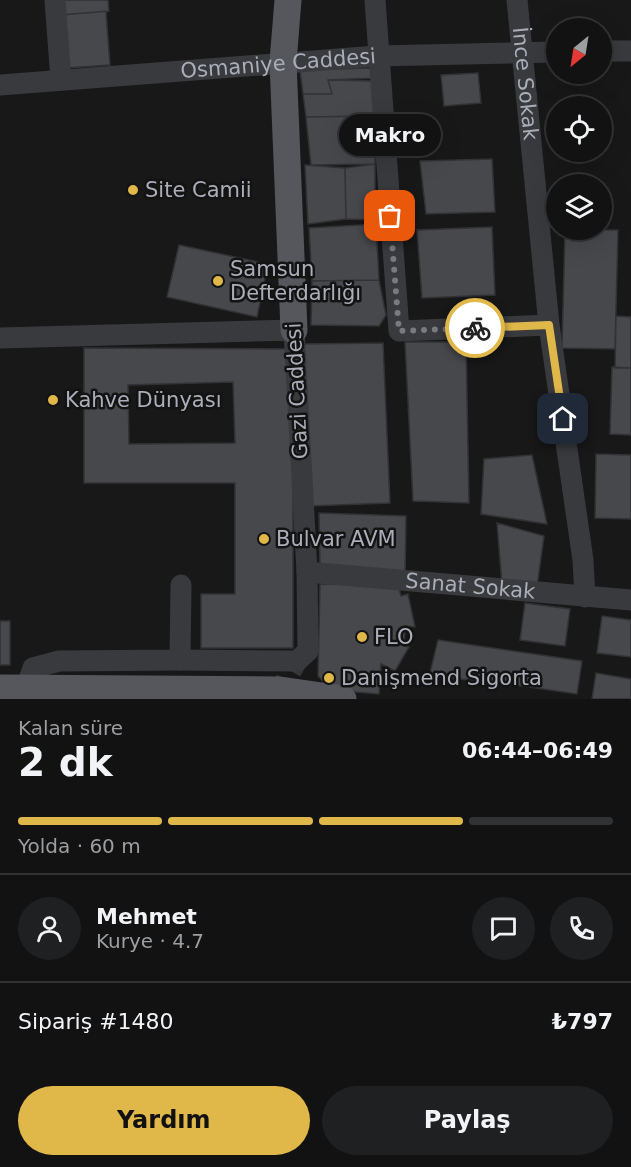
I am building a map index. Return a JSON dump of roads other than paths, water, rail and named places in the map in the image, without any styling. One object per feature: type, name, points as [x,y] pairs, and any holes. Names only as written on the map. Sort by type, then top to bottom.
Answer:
[{"type":"main road","name":"Gazi Caddesi","points":[[288,0],[284,62],[294,330]]},
{"type":"main road","points":[[13,688],[280,690],[343,699]]},
{"type":"street","points":[[55,0],[61,80]]},
{"type":"street","points":[[375,0],[377,56],[399,331],[549,325]]},
{"type":"street","name":"İnce Sokak","points":[[517,0],[549,325],[583,560],[585,597]]},
{"type":"street","points":[[612,51],[631,51]]},
{"type":"street","name":"Osmaniye Caddesi","points":[[0,85],[377,56],[546,52]]},
{"type":"street","points":[[0,339],[294,330]]},
{"type":"street","name":"Gazi Caddesi","points":[[13,688],[33,668],[59,661],[297,661],[308,651],[307,572],[294,330]]},
{"type":"street","name":"Sanat Sokak","points":[[307,572],[631,600]]},
{"type":"street","points":[[180,660],[181,585]]},
{"type":"tunnel","points":[[279,699],[280,690],[297,661]]},
{"type":"place","name":"Site Camii","points":[[133,190]]},
{"type":"place","name":"Makro","points":[[390,216]]},
{"type":"place","name":"Samsun Defterdarlığı","points":[[218,281]]},
{"type":"place","name":"Kahve Dünyası","points":[[53,400]]},
{"type":"place","name":"Bulvar AVM","points":[[264,539]]},
{"type":"place","name":"FLO","points":[[362,637]]},
{"type":"place","name":"Danişmend Sigorta","points":[[329,678]]}]
